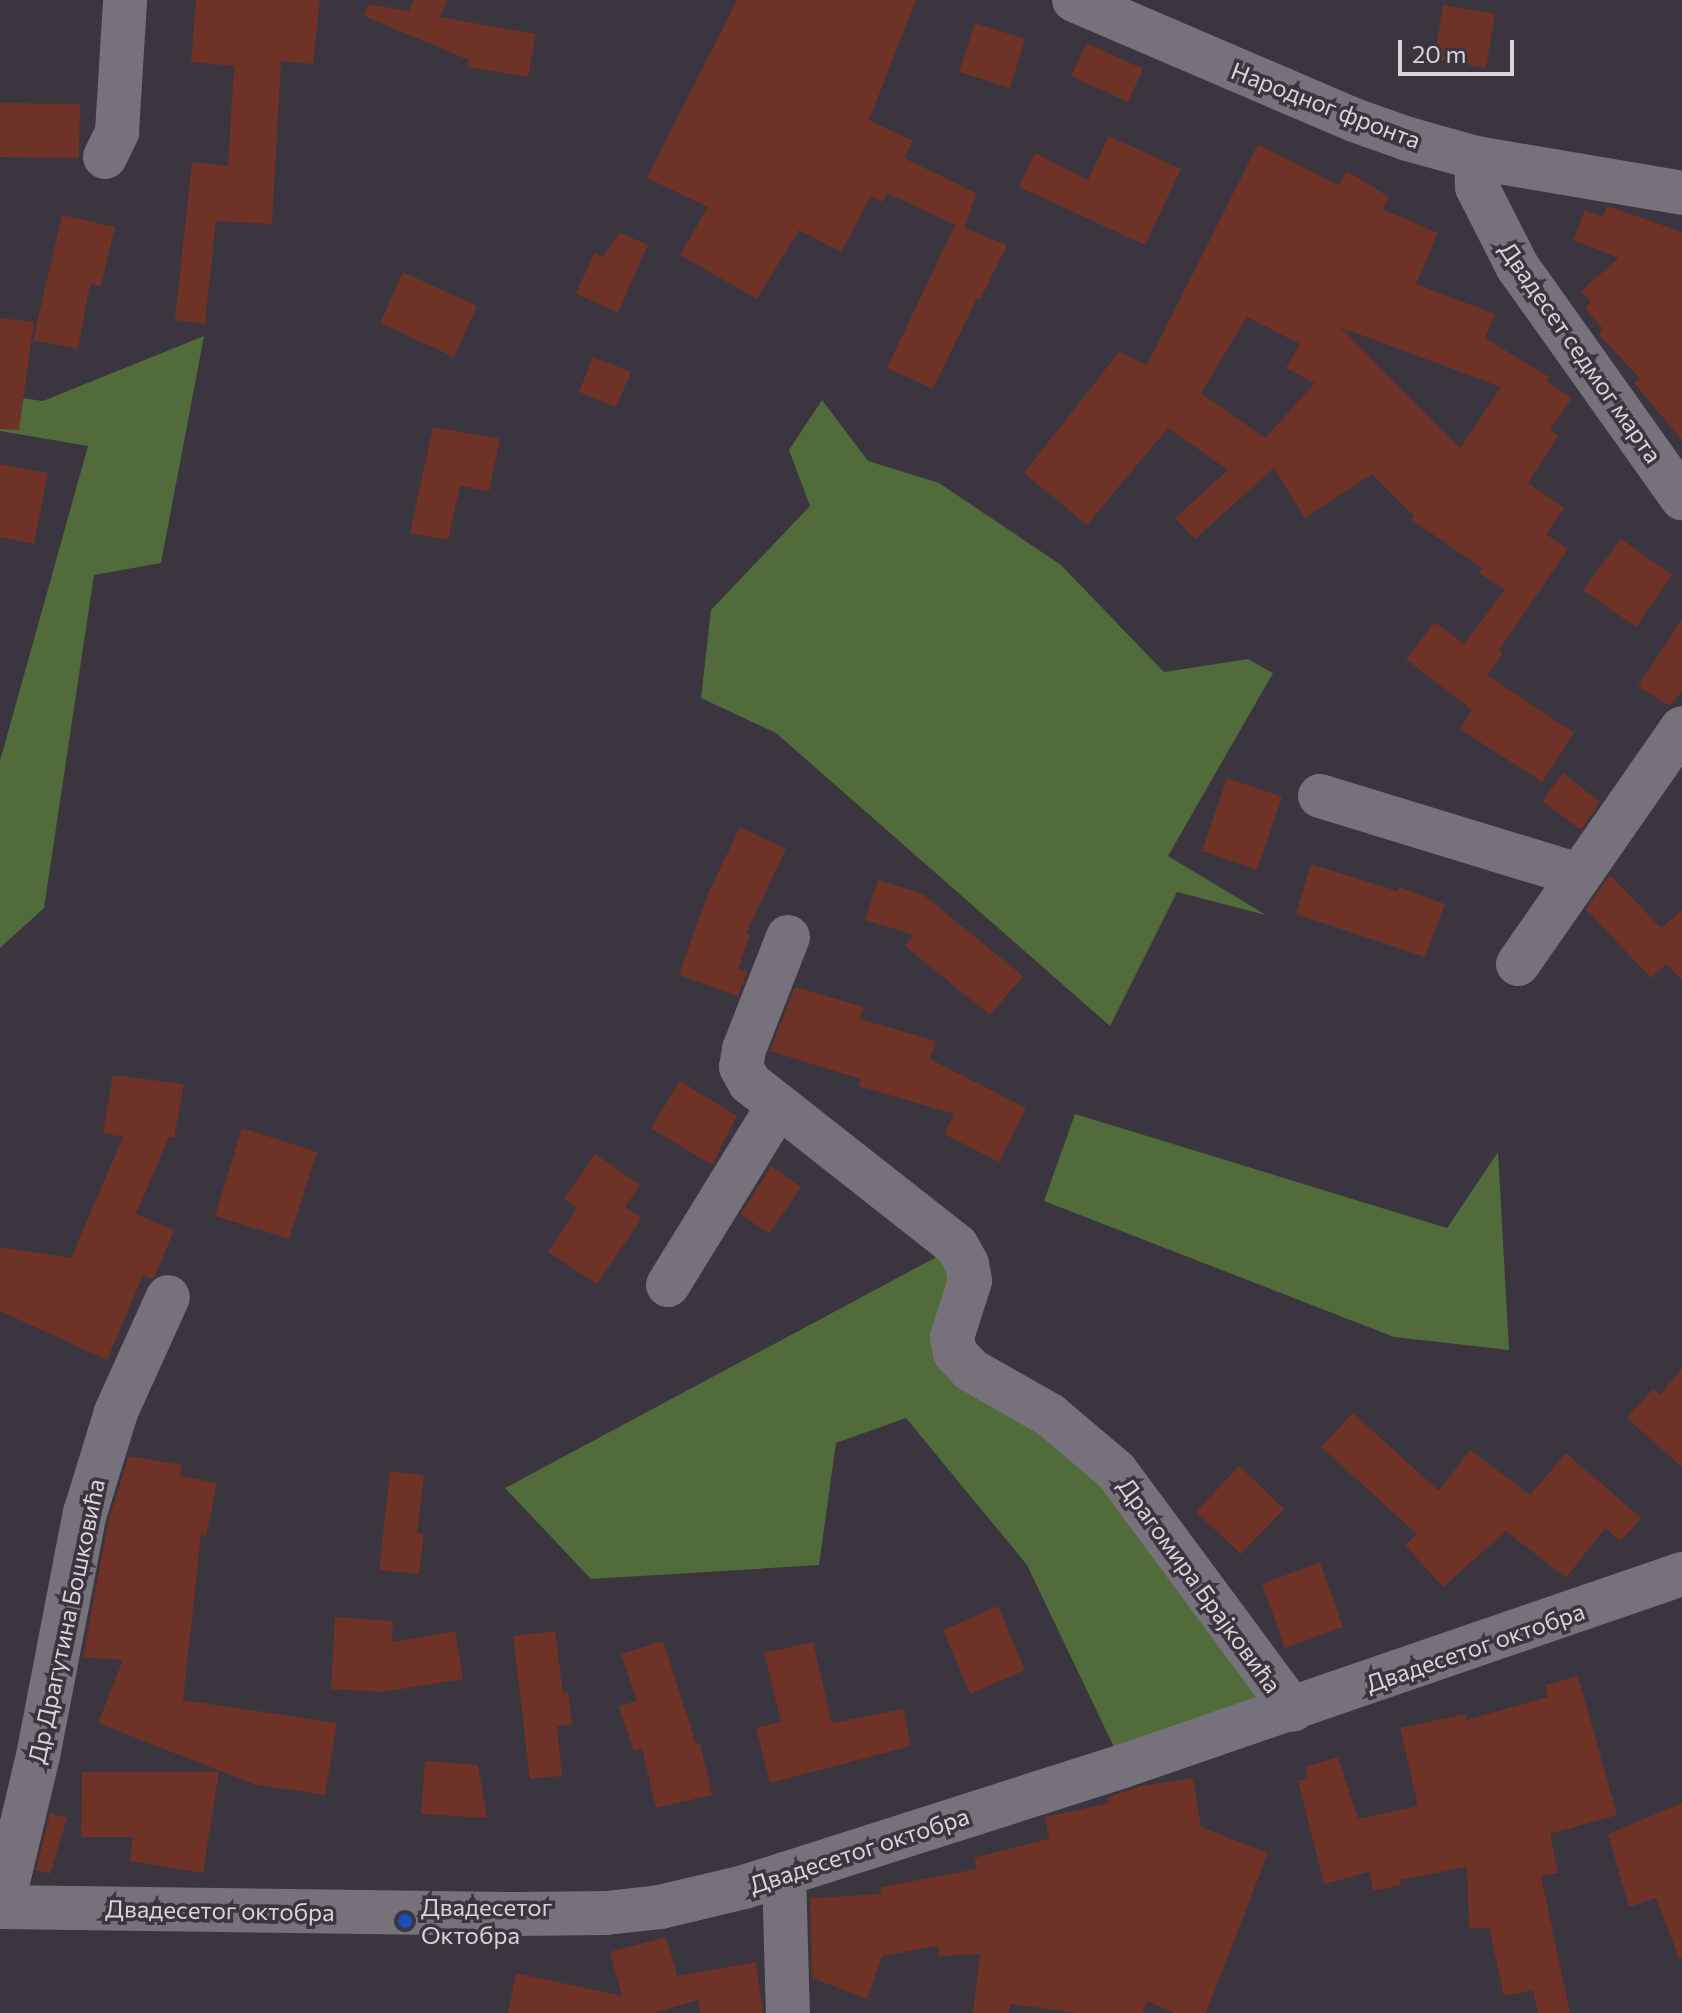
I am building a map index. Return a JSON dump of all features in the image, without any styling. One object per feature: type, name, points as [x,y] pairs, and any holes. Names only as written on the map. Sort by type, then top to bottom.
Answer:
[{"type":"street","points":[[105,157],[117,132],[125,0]]},
{"type":"street","name":"Народног фронта","points":[[1074,0],[1354,120],[1476,158],[1682,193]]},
{"type":"street","name":"Двадесет седмог марта","points":[[1476,158],[1477,187],[1517,266],[1682,498]]},
{"type":"street","points":[[1518,964],[1682,728]]},
{"type":"street","points":[[1320,796],[1579,875]]},
{"type":"street","name":"Драгомира Брајковића","points":[[788,937],[744,1049],[741,1067],[750,1083],[777,1108],[957,1246],[967,1264],[970,1281],[952,1337],[955,1353],[971,1370],[1050,1415],[1116,1471],[1155,1519],[1293,1710]]},
{"type":"street","points":[[668,1285],[777,1108]]},
{"type":"street","name":"Др Драгутина Бошковића","points":[[1,1907],[38,1756],[85,1513],[116,1412],[168,1297]]},
{"type":"street","name":"Двадесетог октобра","points":[[1,1907],[606,1913],[660,1907],[784,1874],[1293,1710],[1682,1574]]},
{"type":"street","points":[[784,1874],[788,2013]]},
{"type":"green space","points":[[204,336],[161,563],[94,575],[44,908],[0,948],[0,761],[88,446],[0,431],[0,395],[43,401]]},
{"type":"green space","points":[[822,400],[868,461],[939,483],[1061,565],[1164,672],[1248,659],[1273,673],[1168,856],[1266,915],[1177,892],[1110,1026],[776,733],[701,698],[711,610],[810,506],[789,450]]},
{"type":"green space","points":[[1075,1114],[1447,1228],[1498,1152],[1509,1350],[1394,1337],[1044,1201]]},
{"type":"green space","points":[[957,1246],[952,1337],[1050,1415],[1293,1710],[1123,1766],[1027,1565],[906,1418],[836,1443],[819,1565],[591,1579],[505,1488]]},
{"type":"building","points":[[196,0],[320,0],[313,64],[281,61],[272,224],[216,221],[205,324],[175,320],[192,162],[228,166],[234,66],[191,62]]},
{"type":"building","points":[[414,0],[447,0],[440,17],[536,34],[528,77],[468,67],[469,60],[364,16],[368,4],[409,11]]},
{"type":"building","points":[[737,0],[916,0],[869,120],[913,141],[904,158],[976,193],[965,228],[1007,245],[980,300],[977,298],[933,389],[887,368],[955,225],[887,193],[882,202],[871,196],[841,252],[799,230],[757,299],[680,255],[708,207],[647,178]]},
{"type":"building","points":[[1443,5],[1495,14],[1486,68],[1434,59]]},
{"type":"building","points":[[975,23],[1025,39],[1010,88],[959,72]]},
{"type":"building","points":[[1087,43],[1143,69],[1128,102],[1071,76]]},
{"type":"building","points":[[0,103],[80,104],[79,158],[0,157]]},
{"type":"building","points":[[1109,136],[1181,169],[1145,245],[1019,187],[1035,153],[1088,180]]},
{"type":"building","points":[[1258,144],[1338,185],[1347,171],[1389,197],[1382,209],[1438,233],[1416,284],[1495,314],[1485,338],[1549,377],[1547,381],[1572,398],[1550,430],[1558,436],[1528,483],[1564,508],[1546,534],[1568,549],[1499,650],[1503,654],[1487,675],[1574,733],[1542,782],[1460,729],[1472,710],[1406,659],[1435,622],[1464,644],[1505,590],[1479,573],[1482,568],[1412,520],[1414,516],[1372,474],[1305,518],[1274,468],[1195,539],[1175,518],[1228,470],[1168,428],[1087,525],[1024,473],[1119,352],[1147,365]],"holes":[[[1247,317],[1300,344],[1286,368],[1315,383],[1265,438],[1201,393]],[[1340,327],[1501,387],[1460,448]]]},
{"type":"building","points":[[1607,206],[1682,232],[1682,440],[1634,383],[1640,379],[1599,334],[1603,329],[1585,308],[1591,302],[1581,291],[1619,258],[1573,240],[1585,210],[1603,217]]},
{"type":"building","points":[[62,215],[115,227],[101,286],[90,284],[78,349],[33,340]]},
{"type":"building","points":[[620,233],[648,245],[618,312],[576,294],[594,253],[602,257]]},
{"type":"building","points":[[403,272],[477,306],[454,357],[380,323]]},
{"type":"building","points":[[0,318],[34,322],[19,430],[0,429]]},
{"type":"building","points":[[593,357],[631,372],[616,407],[579,392]]},
{"type":"building","points":[[433,427],[500,439],[489,491],[460,486],[448,540],[410,533]]},
{"type":"building","points":[[0,464],[48,473],[34,544],[0,537]]},
{"type":"building","points":[[1621,539],[1672,575],[1636,627],[1583,590]]},
{"type":"building","points":[[1682,619],[1682,691],[1670,706],[1638,686]]},
{"type":"building","points":[[1563,773],[1600,802],[1581,830],[1542,801]]},
{"type":"building","points":[[1227,778],[1282,797],[1257,870],[1202,851]]},
{"type":"building","points":[[740,827],[786,849],[746,933],[750,934],[738,969],[747,972],[738,996],[679,975],[707,896]]},
{"type":"building","points":[[1311,864],[1397,891],[1399,887],[1445,904],[1425,957],[1296,914]]},
{"type":"building","points":[[1610,875],[1661,928],[1682,910],[1682,980],[1666,964],[1651,978],[1586,909]]},
{"type":"building","points":[[878,880],[921,893],[1023,976],[990,1015],[905,946],[914,935],[865,920]]},
{"type":"building","points":[[795,987],[864,1007],[860,1019],[936,1041],[930,1059],[1026,1108],[999,1162],[944,1134],[954,1114],[859,1086],[861,1079],[770,1051]]},
{"type":"building","points":[[113,1075],[184,1084],[174,1138],[169,1137],[136,1214],[174,1230],[155,1276],[152,1279],[143,1275],[107,1360],[0,1311],[0,1247],[71,1258],[123,1137],[103,1133]]},
{"type":"building","points":[[680,1081],[737,1116],[712,1165],[651,1128]]},
{"type":"building","points":[[242,1128],[317,1152],[289,1239],[215,1216]]},
{"type":"building","points":[[595,1154],[640,1185],[625,1207],[642,1218],[597,1284],[548,1252],[577,1208],[564,1199]]},
{"type":"building","points":[[771,1166],[801,1187],[769,1234],[741,1214]]},
{"type":"building","points":[[1682,1368],[1682,1467],[1627,1418],[1653,1389],[1660,1395]]},
{"type":"building","points":[[1353,1413],[1439,1491],[1470,1450],[1530,1495],[1566,1453],[1641,1518],[1621,1541],[1605,1528],[1566,1578],[1506,1531],[1443,1587],[1405,1545],[1417,1534],[1321,1447]]},
{"type":"building","points":[[129,1456],[182,1465],[180,1476],[217,1483],[206,1536],[201,1535],[183,1700],[337,1723],[325,1795],[253,1784],[98,1723],[123,1660],[83,1657],[109,1519]]},
{"type":"building","points":[[1239,1466],[1284,1509],[1241,1554],[1196,1512]]},
{"type":"building","points":[[390,1471],[424,1475],[417,1533],[424,1534],[419,1574],[379,1570]]},
{"type":"building","points":[[1320,1562],[1343,1627],[1285,1648],[1262,1584]]},
{"type":"building","points":[[998,1606],[1025,1670],[970,1694],[943,1630]]},
{"type":"building","points":[[335,1617],[393,1621],[392,1642],[455,1631],[463,1679],[383,1692],[331,1689]]},
{"type":"building","points":[[555,1631],[563,1693],[568,1692],[572,1724],[557,1726],[562,1776],[530,1779],[513,1636]]},
{"type":"building","points":[[663,1641],[696,1744],[700,1743],[712,1795],[656,1808],[642,1748],[634,1751],[619,1706],[637,1701],[621,1654]]},
{"type":"building","points":[[813,1642],[832,1723],[903,1709],[911,1746],[770,1783],[756,1728],[781,1722],[764,1653]]},
{"type":"building","points":[[1578,1676],[1617,1815],[1550,1834],[1558,1873],[1541,1876],[1570,2013],[1538,2013],[1533,1990],[1504,1996],[1489,1928],[1469,1928],[1467,1867],[1400,1880],[1401,1885],[1373,1891],[1369,1872],[1324,1884],[1298,1781],[1308,1778],[1305,1767],[1338,1757],[1358,1819],[1418,1806],[1400,1728],[1465,1714],[1466,1720],[1548,1697],[1545,1685]]},
{"type":"building","points":[[425,1761],[478,1765],[487,1818],[421,1814]]},
{"type":"building","points":[[82,1772],[219,1772],[203,1873],[130,1861],[133,1837],[81,1837]]},
{"type":"building","points":[[1193,1778],[1201,1827],[1268,1853],[1206,2013],[1175,2013],[1147,2001],[1143,2013],[1076,2013],[1010,2004],[1009,2013],[973,2013],[980,1954],[939,1956],[938,1946],[882,1956],[867,1999],[812,1978],[810,1898],[882,1894],[881,1887],[977,1869],[974,1858],[1049,1839],[1045,1817],[1109,1803],[1108,1797],[1141,1786]]},
{"type":"building","points":[[1682,1803],[1682,1958],[1679,1958],[1656,1898],[1629,1907],[1608,1834]]},
{"type":"building","points":[[50,1813],[67,1818],[50,1874],[36,1870]]},
{"type":"building","points":[[666,1937],[677,1976],[756,1962],[763,2013],[700,2013],[698,2000],[654,2013],[508,2013],[516,1973],[622,1996],[610,1952]]},
{"type":"place","name":"Двадесетог Октобра","points":[[405,1921]]}]
